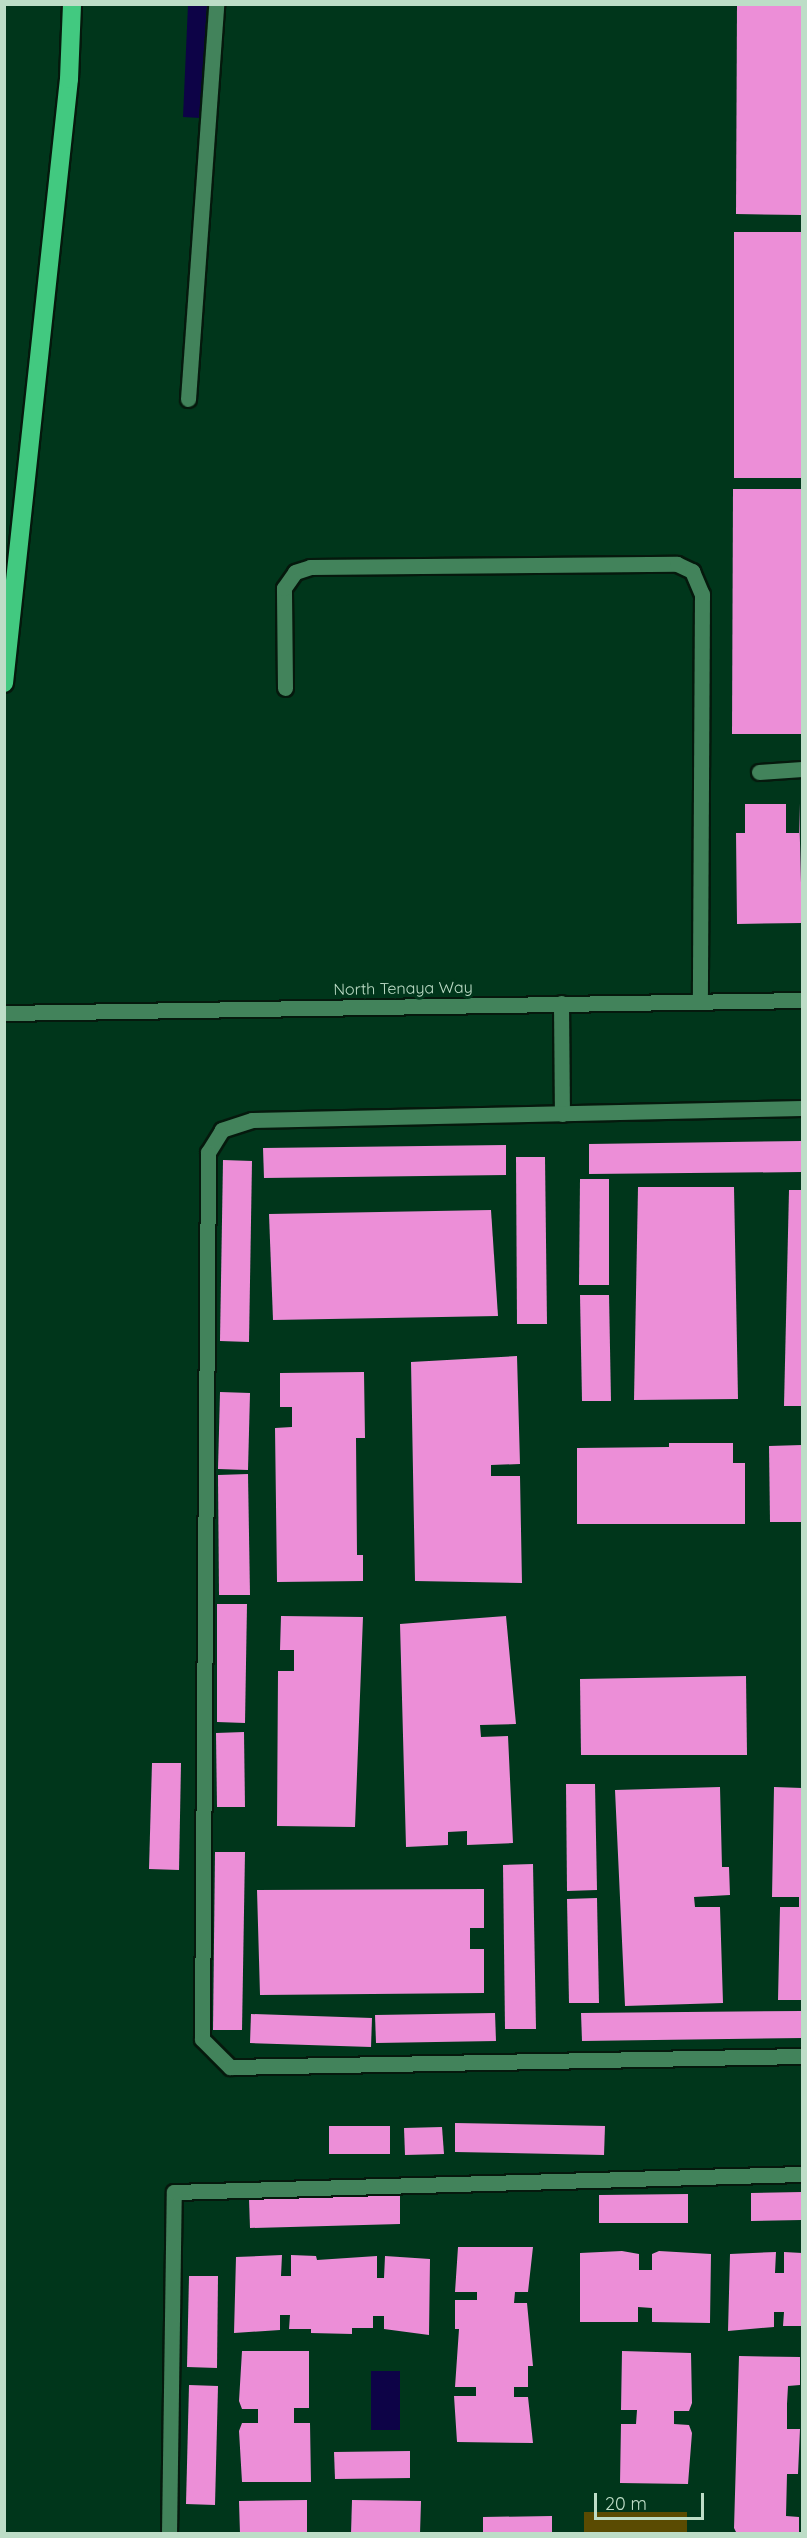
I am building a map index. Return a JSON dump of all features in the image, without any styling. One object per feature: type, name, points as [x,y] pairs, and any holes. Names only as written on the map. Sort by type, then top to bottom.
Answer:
[{"type":"highway","points":[[4,683],[69,79],[72,4]]},
{"type":"highway","points":[[69,79],[85,4]]},
{"type":"street","points":[[188,399],[216,4]]},
{"type":"street","points":[[285,688],[284,588],[295,572],[310,567],[677,564],[692,571],[702,594],[700,1001]]},
{"type":"street","points":[[759,771],[802,769]]},
{"type":"street","name":"North Tenaya Way","points":[[4,1013],[802,1000]]},
{"type":"street","points":[[561,1003],[562,1114]]},
{"type":"street","points":[[802,1108],[252,1120],[222,1130],[208,1152],[202,2039],[230,2067],[802,2056]]},
{"type":"street","points":[[169,2534],[174,2192],[802,2174]]},
{"type":"shaded area","points":[[188,5],[207,5],[200,118],[183,117]]},
{"type":"shaded area","points":[[371,2371],[400,2371],[400,2430],[371,2430]]},
{"type":"shaded area","points":[[584,2512],[687,2512],[687,2533],[584,2533]]},
{"type":"building","points":[[737,4],[802,4],[802,215],[736,214]]},
{"type":"building","points":[[734,232],[802,232],[802,478],[734,478]]},
{"type":"building","points":[[733,489],[802,489],[802,734],[732,734]]},
{"type":"building","points":[[799,803],[802,923],[737,924],[736,833],[745,833],[745,804],[786,804],[786,833],[799,833]]},
{"type":"building","points":[[802,1141],[802,1172],[589,1174],[589,1144]]},
{"type":"building","points":[[506,1145],[506,1175],[264,1178],[263,1148]]},
{"type":"building","points":[[516,1157],[545,1157],[547,1324],[517,1324]]},
{"type":"building","points":[[223,1160],[252,1161],[249,1342],[220,1341]]},
{"type":"building","points":[[580,1179],[609,1179],[609,1285],[579,1285]]},
{"type":"building","points":[[638,1187],[734,1187],[738,1399],[634,1400]]},
{"type":"building","points":[[789,1190],[802,1190],[802,1406],[784,1406]]},
{"type":"building","points":[[491,1210],[498,1316],[273,1320],[269,1214]]},
{"type":"building","points":[[580,1295],[609,1295],[611,1401],[582,1401]]},
{"type":"building","points":[[517,1356],[520,1464],[491,1465],[491,1476],[520,1476],[522,1583],[415,1581],[411,1362]]},
{"type":"building","points":[[364,1372],[365,1438],[356,1438],[357,1555],[363,1555],[363,1581],[277,1582],[275,1428],[292,1427],[292,1407],[280,1407],[280,1373]]},
{"type":"building","points":[[220,1392],[250,1393],[248,1470],[218,1469]]},
{"type":"building","points":[[669,1443],[733,1443],[733,1463],[745,1463],[745,1524],[577,1524],[577,1448],[669,1447]]},
{"type":"building","points":[[802,1445],[802,1522],[770,1522],[769,1446]]},
{"type":"building","points":[[248,1474],[250,1595],[219,1595],[218,1475]]},
{"type":"building","points":[[217,1604],[247,1604],[245,1723],[217,1722]]},
{"type":"building","points":[[281,1616],[363,1617],[355,1827],[277,1826],[278,1671],[294,1671],[294,1650],[280,1650]]},
{"type":"building","points":[[506,1616],[516,1724],[480,1725],[481,1737],[508,1736],[513,1843],[467,1845],[467,1831],[448,1832],[448,1845],[406,1847],[400,1624]]},
{"type":"building","points":[[746,1676],[747,1755],[581,1755],[580,1679]]},
{"type":"building","points":[[244,1732],[245,1807],[217,1807],[216,1733]]},
{"type":"building","points":[[152,1763],[181,1763],[179,1870],[149,1869]]},
{"type":"building","points":[[566,1784],[595,1784],[597,1890],[567,1891]]},
{"type":"building","points":[[720,1787],[722,1867],[729,1867],[730,1895],[694,1897],[695,1907],[720,1907],[723,2003],[625,2006],[615,1790]]},
{"type":"building","points":[[774,1787],[802,1788],[802,2000],[778,2000],[780,1907],[799,1907],[799,1897],[772,1897]]},
{"type":"building","points":[[215,1852],[245,1852],[242,2030],[213,2030]]},
{"type":"building","points":[[533,1864],[536,2029],[505,2029],[503,1865]]},
{"type":"building","points":[[484,1889],[484,1928],[470,1928],[470,1949],[484,1949],[484,1993],[260,1995],[257,1890]]},
{"type":"building","points":[[597,1898],[599,2003],[569,2003],[567,1899]]},
{"type":"building","points":[[802,2011],[802,2038],[582,2041],[581,2013]]},
{"type":"building","points":[[495,2013],[496,2041],[376,2043],[375,2015]]},
{"type":"building","points":[[251,2014],[372,2018],[371,2047],[250,2043]]},
{"type":"building","points":[[455,2123],[605,2126],[604,2155],[455,2152]]},
{"type":"building","points":[[329,2126],[390,2126],[390,2154],[329,2154]]},
{"type":"building","points":[[442,2127],[444,2154],[405,2155],[404,2128]]},
{"type":"building","points":[[802,2192],[802,2220],[751,2221],[751,2193]]},
{"type":"building","points":[[688,2194],[688,2223],[599,2223],[599,2195]]},
{"type":"building","points":[[400,2195],[400,2224],[250,2228],[249,2199]]},
{"type":"building","points":[[458,2247],[533,2247],[528,2292],[515,2292],[514,2303],[527,2303],[533,2366],[528,2366],[528,2387],[514,2387],[514,2397],[528,2397],[533,2443],[457,2442],[454,2396],[476,2396],[476,2387],[455,2387],[459,2329],[455,2329],[455,2300],[477,2300],[477,2292],[455,2292]]},
{"type":"building","points":[[622,2251],[639,2254],[639,2270],[652,2270],[652,2254],[659,2251],[711,2254],[710,2323],[652,2322],[652,2308],[638,2307],[638,2322],[580,2322],[580,2253]]},
{"type":"building","points":[[776,2252],[775,2273],[784,2273],[784,2252],[802,2253],[802,2326],[783,2326],[784,2312],[774,2312],[774,2327],[728,2331],[730,2254]]},
{"type":"building","points":[[282,2255],[281,2276],[291,2276],[291,2255],[316,2256],[317,2260],[377,2256],[377,2278],[384,2278],[385,2256],[430,2259],[429,2335],[384,2329],[384,2316],[373,2316],[373,2328],[352,2328],[352,2334],[311,2333],[311,2329],[289,2329],[290,2315],[280,2315],[280,2330],[234,2333],[236,2257]]},
{"type":"building","points":[[189,2276],[218,2276],[217,2368],[187,2367]]},
{"type":"building","points":[[242,2351],[309,2351],[309,2408],[294,2408],[294,2423],[310,2423],[311,2482],[242,2482],[239,2431],[242,2423],[258,2423],[258,2409],[242,2409],[239,2401]]},
{"type":"building","points":[[622,2351],[691,2353],[692,2403],[689,2411],[674,2411],[674,2424],[689,2425],[692,2433],[688,2484],[620,2483],[621,2424],[636,2424],[637,2410],[621,2410]]},
{"type":"building","points":[[739,2356],[800,2357],[800,2385],[788,2386],[787,2429],[800,2429],[798,2474],[787,2474],[786,2516],[799,2517],[799,2534],[737,2534],[734,2528]]},
{"type":"building","points":[[189,2385],[218,2386],[215,2505],[186,2504]]},
{"type":"building","points":[[410,2451],[410,2478],[335,2479],[334,2452]]},
{"type":"building","points":[[307,2500],[307,2534],[240,2534],[239,2501]]},
{"type":"building","points":[[352,2500],[421,2501],[420,2534],[351,2534]]},
{"type":"building","points":[[552,2516],[552,2534],[483,2534],[483,2517]]}]
